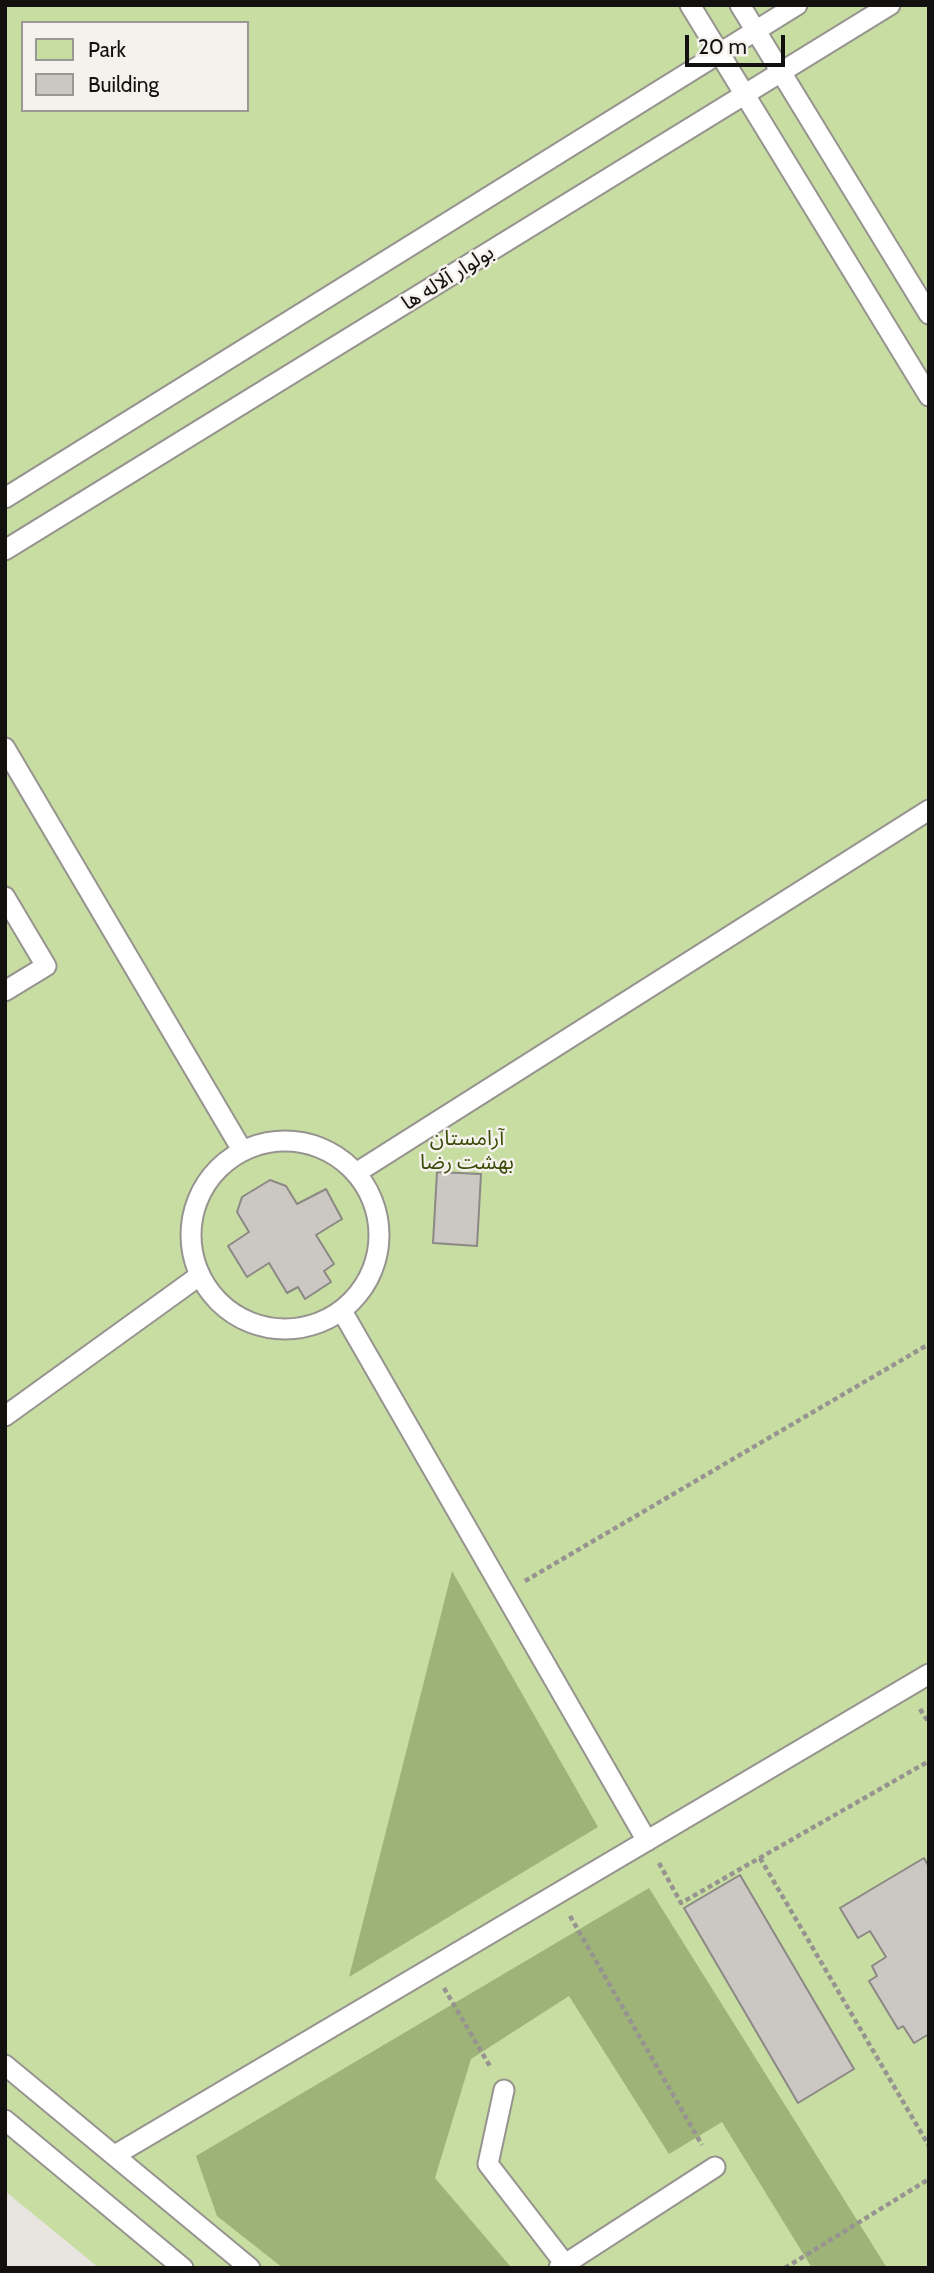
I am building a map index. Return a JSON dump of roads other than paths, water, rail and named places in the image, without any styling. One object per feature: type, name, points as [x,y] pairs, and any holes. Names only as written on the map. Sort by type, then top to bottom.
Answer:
[{"type":"lane","points":[[690,5],[929,396]]},
{"type":"lane","points":[[740,5],[929,314]]},
{"type":"lane","points":[[5,498],[797,5]]},
{"type":"lane","name":"بولوار آلاله ها","points":[[5,550],[890,5]]},
{"type":"lane","points":[[5,748],[242,1150]]},
{"type":"lane","points":[[356,1173],[929,810]]},
{"type":"lane","points":[[5,897],[46,966],[5,991]]},
{"type":"lane","points":[[272,1141],[303,1142],[332,1153],[356,1173],[373,1199],[380,1230],[376,1260],[363,1289],[342,1311],[317,1324],[290,1330],[262,1327],[236,1316],[214,1299],[199,1276],[190,1248],[191,1218],[200,1191],[218,1167],[242,1150],[272,1141]]},
{"type":"lane","points":[[5,1416],[199,1276]]},
{"type":"lane","points":[[342,1311],[647,1841]]},
{"type":"lane","points":[[115,2155],[929,1674]]},
{"type":"lane","points":[[5,2065],[250,2268]]},
{"type":"lane","points":[[504,2090],[488,2164],[564,2267],[715,2167]]},
{"type":"lane","points":[[5,2120],[183,2268]]},
{"type":"park label","name":"آرامستان بهشت رضا","points":[[467,1151]]}]
